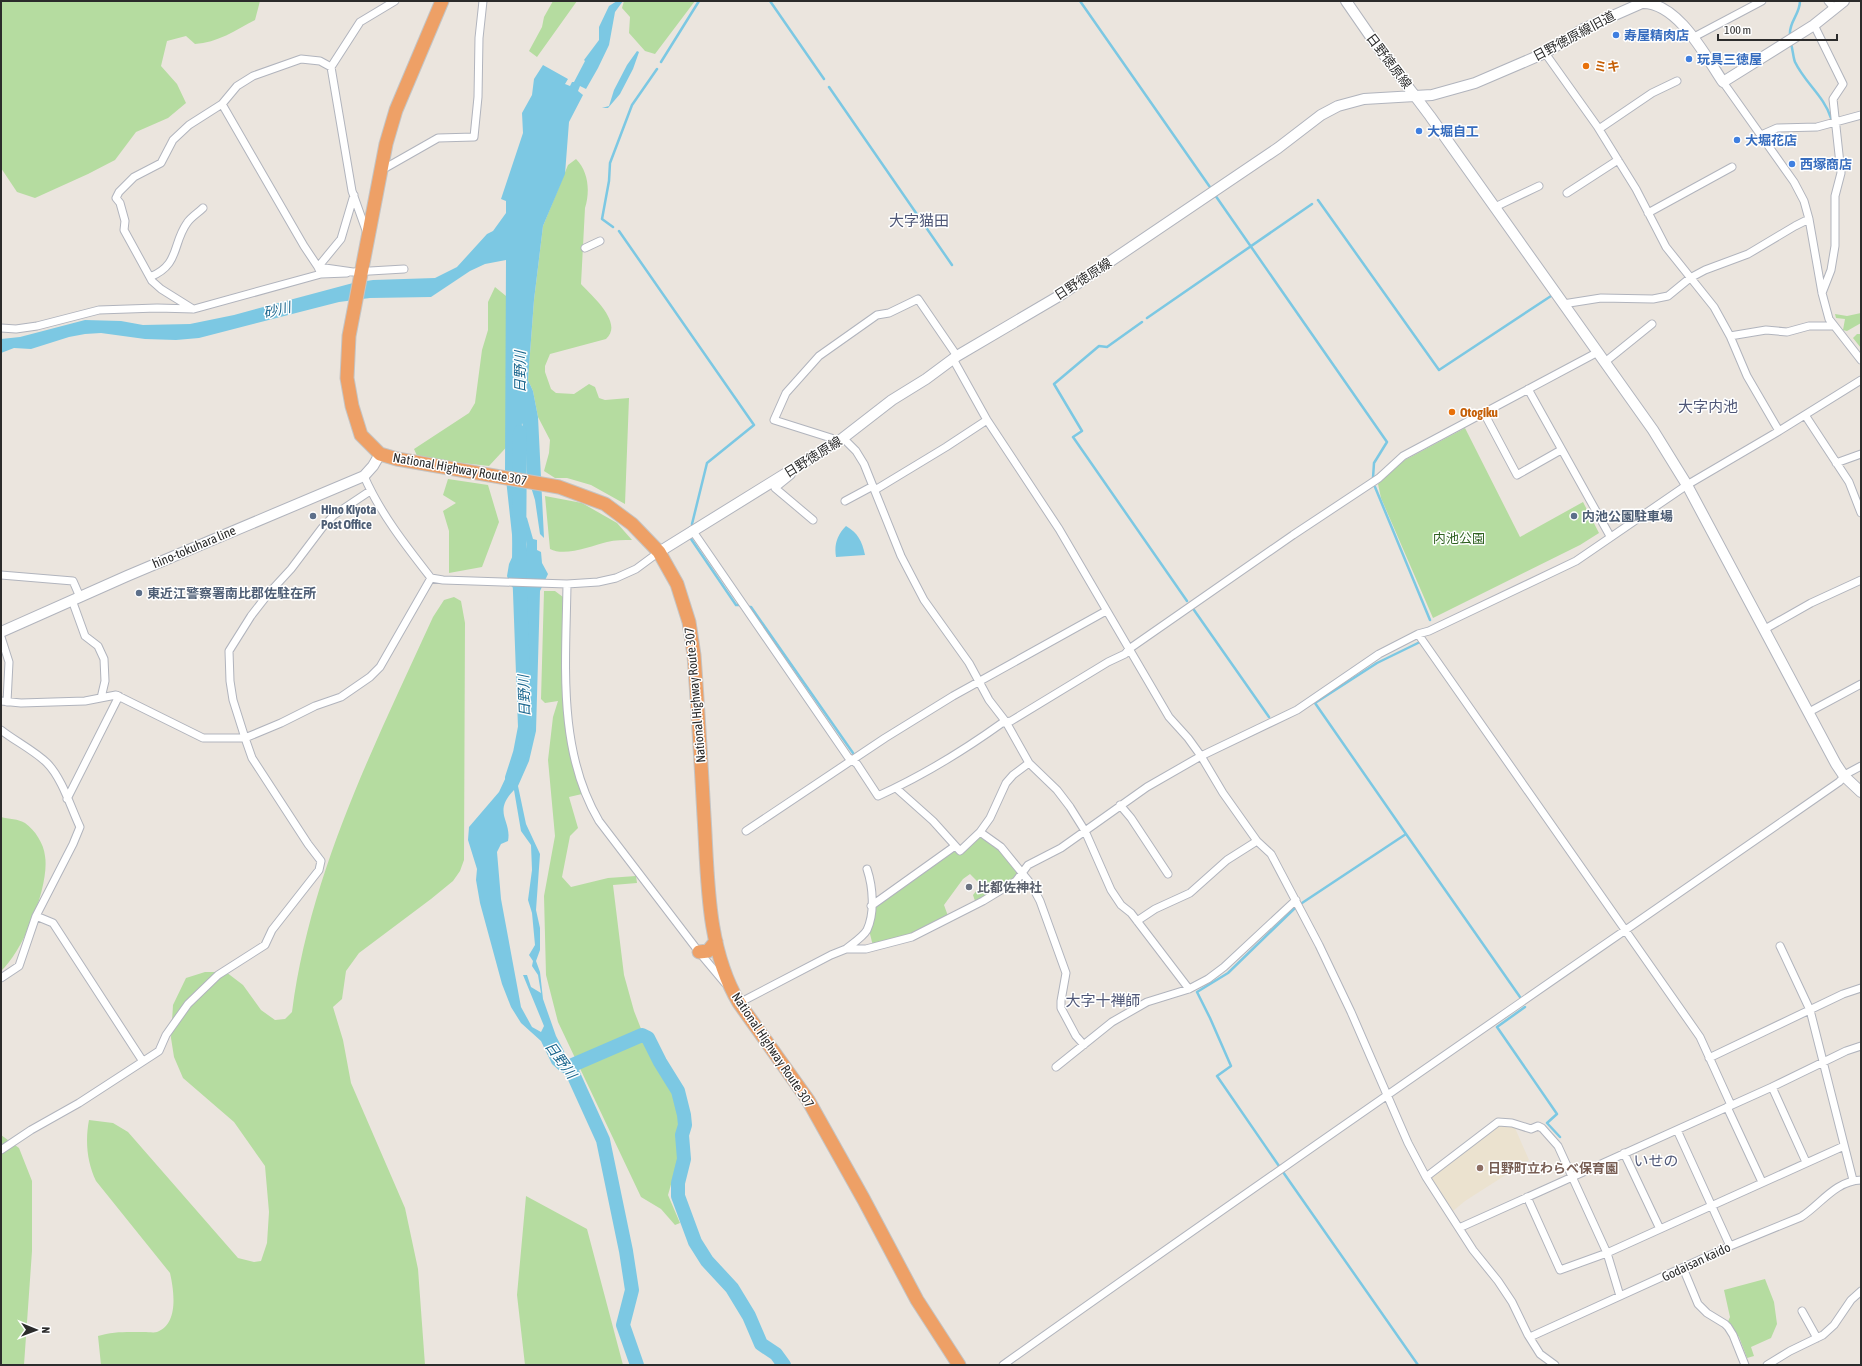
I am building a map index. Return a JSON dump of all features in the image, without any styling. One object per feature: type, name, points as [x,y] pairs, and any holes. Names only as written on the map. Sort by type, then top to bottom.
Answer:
[{"type":"highway","name":"National Highway Route 307","points":[[442,1],[396,110],[386,144],[368,235],[358,274],[349,336],[347,378],[352,406],[362,435],[380,454],[397,459],[424,465],[559,486],[605,504],[632,524],[658,552],[677,584],[689,622],[694,655],[708,890],[716,942],[722,965],[732,991],[739,1003],[808,1100],[864,1200],[917,1300],[959,1365]]},
{"type":"highway","points":[[699,952],[708,951],[716,942]]},
{"type":"main road","name":"日野徳原線","points":[[1346,1],[1375,43],[1416,96]]},
{"type":"main road","points":[[1723,82],[1814,24],[1844,1]]},
{"type":"main road","name":"日野徳原線旧道","points":[[1416,96],[1432,95],[1475,83],[1545,53],[1583,29],[1642,4],[1651,4],[1665,11],[1694,37],[1723,82]]},
{"type":"main road","name":"日野徳原線","points":[[658,552],[839,440],[892,400],[926,379],[955,357],[1059,296],[1278,148],[1321,115],[1338,106],[1364,98],[1416,96]]},
{"type":"main road","points":[[1416,96],[1653,430],[1687,485],[1844,776],[1861,792]]},
{"type":"main road","name":"hino-tokuhara line","points":[[1,632],[211,540],[364,476],[373,466],[380,454]]},
{"type":"street","points":[[368,235],[354,195],[331,67],[360,22],[395,1]]},
{"type":"street","points":[[380,171],[438,138],[474,137],[478,97],[479,38],[483,1]]},
{"type":"street","points":[[1694,37],[1762,1]]},
{"type":"street","points":[[1828,1],[1835,9]]},
{"type":"street","points":[[1814,24],[1843,84],[1833,99],[1841,173],[1835,196],[1834,257],[1828,282],[1822,293]]},
{"type":"street","points":[[1545,53],[1599,129],[1618,160],[1666,247],[1714,307],[1730,336],[1747,376],[1779,431]]},
{"type":"street","points":[[194,309],[161,289],[150,277],[124,230],[124,220],[120,203],[116,198],[119,192],[134,177],[161,163],[173,140],[189,125],[222,104],[237,86],[253,76],[301,59],[320,61],[331,67]]},
{"type":"street","points":[[1599,129],[1652,93],[1677,81]]},
{"type":"street","points":[[1723,82],[1794,182],[1804,201],[1809,219],[1822,293],[1829,319],[1861,360]]},
{"type":"street","points":[[222,104],[321,274]]},
{"type":"street","points":[[1761,135],[1777,128],[1809,128],[1835,123],[1861,115]]},
{"type":"street","points":[[1567,192],[1618,160]]},
{"type":"street","points":[[1648,214],[1732,167]]},
{"type":"street","points":[[1495,207],[1539,186]]},
{"type":"street","points":[[318,267],[340,239],[354,195]]},
{"type":"street","points":[[150,277],[161,272],[168,264],[176,251],[187,222],[203,208]]},
{"type":"street","points":[[1564,304],[1601,298],[1653,299],[1668,296],[1690,278],[1705,270],[1748,254],[1809,219]]},
{"type":"street","points":[[585,248],[600,241]]},
{"type":"street","points":[[318,267],[358,274]]},
{"type":"street","points":[[1,328],[16,329],[37,326],[99,310],[156,308],[194,309],[321,274],[358,274],[404,270]]},
{"type":"street","points":[[1189,989],[1137,921],[1121,904],[1111,890],[1085,831],[1070,807],[1057,790],[1029,763],[1006,722],[989,700],[969,663],[924,600],[901,556],[864,464],[856,451],[839,440],[774,420],[786,393],[819,356],[877,315],[889,313],[918,299],[955,357],[987,420],[1059,528],[1169,717],[1188,738],[1201,756],[1223,793],[1257,841],[1271,854],[1296,900],[1351,1012],[1387,1096],[1426,1177],[1459,1228],[1508,1296],[1540,1354],[1555,1365]]},
{"type":"street","points":[[1605,362],[1652,324]]},
{"type":"street","points":[[1730,336],[1766,330],[1787,332],[1808,326],[1834,326]]},
{"type":"street","points":[[692,530],[848,757],[852,760],[878,796],[896,788],[951,758],[1002,723],[1011,721],[1108,662],[1125,654],[1129,649],[1299,530],[1379,478],[1403,456],[1598,352]]},
{"type":"street","points":[[739,1003],[831,955],[846,949],[866,948],[912,937],[996,893],[1016,881],[1028,865],[1060,848],[1146,787],[1201,756],[1297,710],[1379,654],[1418,634],[1429,631],[1576,561],[1610,536],[1687,485],[1779,431],[1861,380]]},
{"type":"street","points":[[1528,389],[1610,536]]},
{"type":"street","points":[[1484,413],[1517,475],[1561,450]]},
{"type":"street","points":[[1805,415],[1849,482],[1861,513]]},
{"type":"street","points":[[845,501],[874,488],[940,450],[987,420]]},
{"type":"street","points":[[1836,463],[1861,454]]},
{"type":"street","points":[[790,471],[791,475],[775,488],[813,520]]},
{"type":"street","points":[[364,476],[370,491],[406,545],[431,578],[443,580],[553,584],[598,582],[616,578],[636,569],[658,552]]},
{"type":"street","points":[[1,1150],[31,1130],[80,1103],[116,1080],[158,1050],[166,1035],[188,1004],[213,980],[265,945],[272,930],[319,870],[322,861],[308,844],[252,758],[244,738],[233,700],[230,681],[229,651],[251,616],[268,594],[291,569],[322,528],[334,515],[370,491]]},
{"type":"street","points":[[1,575],[73,581],[85,636],[98,646],[104,659],[105,681],[101,698]]},
{"type":"street","points":[[1,636],[9,662],[4,701],[21,703],[85,701],[116,695],[204,738],[244,738],[281,723],[315,706],[341,697],[370,677],[380,667],[431,578]]},
{"type":"street","points":[[1765,629],[1811,603],[1861,580]]},
{"type":"street","points":[[568,584],[566,690],[569,734],[591,807],[599,821],[699,952],[732,991]]},
{"type":"street","points":[[746,831],[852,760],[946,700],[1106,610]]},
{"type":"street","points":[[1418,634],[1700,1037],[1762,1182]]},
{"type":"street","points":[[1809,712],[1861,684]]},
{"type":"street","points":[[67,800],[119,696]]},
{"type":"street","points":[[1,730],[48,764],[65,791],[67,800],[80,827],[73,844],[36,916],[20,966],[1,978]]},
{"type":"street","points":[[896,788],[933,821],[960,851],[980,832],[990,818],[1006,782],[1029,763]]},
{"type":"street","points":[[1003,1365],[1178,1240],[1839,782],[1844,776],[1861,766]]},
{"type":"street","points":[[1120,805],[1135,824],[1168,874]]},
{"type":"street","points":[[980,832],[1001,847],[1031,884],[1040,901],[1066,973],[1061,1008],[1076,1036],[1084,1045]]},
{"type":"street","points":[[1137,921],[1155,909],[1190,893],[1227,860],[1257,841]]},
{"type":"street","points":[[871,906],[955,846]]},
{"type":"street","points":[[846,949],[866,931],[871,916],[870,879],[866,869]]},
{"type":"street","points":[[1056,1067],[1112,1022],[1147,1002],[1189,989],[1208,980],[1296,900]]},
{"type":"street","points":[[36,916],[53,923],[142,1060]]},
{"type":"street","points":[[1780,946],[1810,1010],[1853,1180]]},
{"type":"street","points":[[1709,1058],[1843,994],[1861,988]]},
{"type":"street","points":[[1459,1228],[1772,1087],[1846,1051],[1861,1046]]},
{"type":"street","points":[[1772,1087],[1806,1162]]},
{"type":"street","points":[[1426,1177],[1498,1122],[1512,1123],[1531,1129],[1538,1126],[1542,1128],[1558,1146],[1607,1253],[1620,1296]]},
{"type":"street","points":[[1677,1130],[1730,1246]]},
{"type":"street","points":[[1527,1198],[1560,1270],[1607,1253],[1844,1146]]},
{"type":"street","points":[[1624,1153],[1660,1229]]},
{"type":"street","name":"Godaisan kaido","points":[[1529,1336],[1730,1246],[1801,1217],[1812,1210],[1825,1196],[1837,1188],[1853,1180],[1861,1180]]},
{"type":"street","points":[[1683,1268],[1698,1304],[1707,1313],[1725,1324],[1733,1335],[1745,1365]]},
{"type":"street","points":[[1767,1365],[1790,1351],[1823,1335],[1834,1325],[1851,1300],[1861,1291]]},
{"type":"street","points":[[1802,1311],[1817,1338]]},
{"type":"shaded area","name":"日野町立わらべ保育園","points":[[1497,1126],[1509,1126],[1515,1128],[1529,1160],[1465,1201],[1453,1211],[1430,1179],[1431,1175]]},
{"type":"green space","points":[[1,1],[260,1],[255,20],[219,39],[195,44],[186,36],[167,41],[161,66],[177,84],[186,103],[168,118],[136,132],[115,160],[35,198],[17,192],[1,168]]},
{"type":"green space","points":[[553,1],[577,1],[537,57],[529,51],[542,27],[544,17]]},
{"type":"green space","points":[[624,1],[695,1],[655,54],[645,51],[629,33],[630,17],[622,8]]},
{"type":"green space","points":[[576,159],[584,170],[588,189],[585,208],[581,284],[598,302],[609,318],[611,333],[606,339],[550,354],[545,366],[545,372],[551,389],[556,393],[574,394],[589,384],[595,387],[599,398],[605,400],[629,398],[625,504],[591,485],[567,478],[555,478],[544,471],[549,453],[550,440],[538,417],[533,391],[528,380],[534,300],[543,226],[568,165]]},
{"type":"green space","points":[[495,287],[511,300],[514,439],[489,466],[418,458],[414,449],[469,413],[475,403],[482,350],[488,330],[488,302]]},
{"type":"green space","points":[[1861,313],[1861,323],[1847,331],[1843,330],[1845,319],[1836,318],[1835,314],[1847,316]]},
{"type":"green space","points":[[1857,334],[1861,334],[1861,348],[1853,338]]},
{"type":"green space","name":"内池公園","points":[[1465,428],[1520,537],[1583,502],[1599,533],[1580,545],[1433,618],[1381,498],[1378,484],[1403,461]]},
{"type":"green space","points":[[448,479],[488,485],[499,522],[482,567],[449,573],[449,531],[443,511],[456,503],[443,495]]},
{"type":"green space","points":[[545,496],[582,503],[617,523],[632,540],[610,541],[586,548],[563,552],[550,549]]},
{"type":"green space","points":[[544,591],[555,591],[563,597],[562,615],[569,751],[582,794],[569,797],[578,828],[570,836],[562,877],[571,887],[608,878],[636,876],[637,883],[613,885],[624,975],[634,1011],[651,1054],[675,1094],[682,1124],[677,1138],[678,1160],[668,1195],[680,1223],[675,1225],[661,1209],[641,1197],[558,1022],[546,975],[544,896],[555,836],[548,760],[553,717],[558,701],[545,703],[541,699]]},
{"type":"green space","points":[[454,597],[461,601],[465,623],[464,860],[460,871],[453,881],[359,953],[346,971],[342,999],[333,1007],[343,1040],[351,1083],[405,1208],[418,1269],[425,1365],[101,1365],[98,1336],[121,1332],[157,1332],[164,1328],[172,1315],[173,1289],[170,1273],[96,1181],[88,1151],[87,1136],[89,1120],[113,1123],[128,1132],[238,1258],[254,1262],[261,1261],[267,1243],[269,1212],[265,1166],[234,1122],[183,1078],[174,1057],[171,1038],[173,1005],[186,978],[205,972],[226,972],[243,985],[261,1010],[275,1020],[285,1019],[292,1012],[301,960],[313,909],[329,859],[348,810],[389,713],[433,617],[444,600]]},
{"type":"green space","points":[[1,817],[23,822],[32,829],[43,847],[45,868],[39,900],[26,934],[18,949],[1,971]]},
{"type":"green space","points":[[979,835],[999,848],[1020,873],[1013,882],[976,904],[973,895],[981,885],[970,874],[963,879],[944,905],[948,916],[911,934],[873,946],[869,930],[875,907],[953,850],[961,854]]},
{"type":"green space","points":[[1,1135],[19,1148],[32,1181],[32,1251],[24,1365],[1,1365]]},
{"type":"green space","points":[[526,1196],[587,1229],[623,1365],[525,1365],[517,1295]]},
{"type":"green space","points":[[1765,1279],[1774,1302],[1777,1324],[1771,1338],[1751,1347],[1754,1356],[1747,1358],[1739,1337],[1727,1324],[1730,1317],[1724,1290]]},
{"type":"water","name":"砂川","points":[[617,1],[623,1],[615,12],[609,45],[598,68],[586,89],[580,86],[578,91],[583,95],[569,122],[565,174],[543,226],[534,300],[528,380],[533,391],[538,417],[544,538],[540,534],[535,500],[527,474],[525,433],[522,423],[518,474],[520,512],[527,518],[533,539],[537,540],[537,550],[541,552],[542,563],[548,574],[540,591],[536,731],[529,761],[518,786],[526,824],[540,854],[536,910],[540,928],[540,950],[536,961],[540,972],[543,999],[556,1036],[580,1082],[577,1084],[571,1075],[561,1072],[552,1064],[541,1041],[521,1023],[511,1007],[502,984],[480,903],[476,880],[477,869],[468,840],[469,827],[499,792],[506,777],[521,755],[532,715],[526,659],[523,603],[516,590],[510,585],[507,576],[509,564],[514,553],[505,470],[506,260],[485,264],[470,271],[431,297],[370,298],[339,302],[199,338],[176,340],[145,339],[101,333],[85,334],[69,337],[31,349],[14,348],[1,353],[1,339],[20,337],[85,320],[121,321],[143,325],[190,324],[234,315],[353,283],[373,280],[435,278],[457,267],[487,234],[493,231],[506,213],[506,201],[501,199],[523,133],[522,113],[532,95],[534,79],[543,65],[568,79],[565,84],[570,86],[572,82],[574,82],[585,61],[584,60],[599,40],[599,27],[609,6]],"holes":[[[517,519],[522,521],[526,540],[526,550],[522,559],[517,554]],[[514,790],[521,831],[531,845],[532,870],[528,900],[532,913],[535,945],[529,955],[533,961],[532,966],[538,975],[541,993],[531,987],[527,975],[523,975],[544,1026],[541,1032],[532,1027],[521,1007],[501,899],[497,852],[501,844],[508,841],[508,827],[503,811],[504,805]]]},
{"type":"water","points":[[637,51],[639,52],[633,69],[620,94],[608,108],[602,108],[609,106],[614,90],[627,65]]},
{"type":"water","points":[[846,526],[859,538],[865,555],[836,557],[835,548],[837,540],[840,533]]},
{"type":"waterway","points":[[661,62],[699,1]]},
{"type":"waterway","points":[[770,1],[824,79]]},
{"type":"waterway","points":[[1080,1],[1212,190]]},
{"type":"waterway","points":[[1790,34],[1791,26],[1800,6],[1800,1]]},
{"type":"waterway","points":[[1791,44],[1795,62],[1799,70],[1824,103],[1831,118]]},
{"type":"waterway","points":[[613,227],[602,219],[609,181],[610,163],[632,105],[657,69]]},
{"type":"waterway","points":[[829,87],[952,265]]},
{"type":"waterway","points":[[1215,195],[1387,442],[1374,463],[1373,478]]},
{"type":"waterway","points":[[1318,200],[1439,370],[1551,296]]},
{"type":"waterway","points":[[1147,318],[1312,204]]},
{"type":"waterway","points":[[619,231],[754,425],[707,463],[692,524]]},
{"type":"waterway","points":[[1142,322],[1107,347],[1099,346],[1054,384],[1082,431],[1073,437],[1187,601]]},
{"type":"waterway","name":"日野川","points":[[512,778],[520,753],[525,727],[519,566],[520,432]]},
{"type":"waterway","points":[[1375,487],[1430,620]]},
{"type":"waterway","points":[[691,539],[736,605],[739,605]]},
{"type":"waterway","points":[[747,607],[751,607],[853,753]]},
{"type":"waterway","points":[[1194,610],[1269,717]]},
{"type":"waterway","points":[[1302,903],[1406,834],[1315,703],[1377,663],[1420,642]]},
{"type":"waterway","points":[[1406,834],[1520,997]]},
{"type":"waterway","points":[[1279,1166],[1217,1076],[1231,1066],[1197,992],[1228,973],[1295,908]]},
{"type":"waterway","points":[[1525,1007],[1497,1027],[1557,1114],[1547,1123],[1560,1137]]},
{"type":"waterway","points":[[568,1067],[642,1035],[648,1038],[660,1062],[678,1091],[684,1115],[685,1125],[682,1135],[684,1159],[678,1183],[678,1196],[695,1242],[707,1261],[732,1288],[749,1316],[761,1344],[776,1354],[784,1365]]},
{"type":"waterway","name":"日野川","points":[[568,1067],[573,1074],[603,1140],[626,1251],[632,1290],[623,1325],[637,1365]]},
{"type":"waterway","points":[[1283,1172],[1418,1365]]},
{"type":"place","name":"寿屋精肉店","points":[[1616,35]]},
{"type":"place","name":"玩具三徳屋","points":[[1689,59]]},
{"type":"place","name":"ミキ","points":[[1586,66]]},
{"type":"place","name":"大堀自工","points":[[1419,131]]},
{"type":"place","name":"大堀花店","points":[[1737,140]]},
{"type":"place","name":"西塚商店","points":[[1792,164]]},
{"type":"place","name":"Otogiku","points":[[1452,412]]},
{"type":"place","name":"Hino Kiyota Post Office","points":[[313,516]]},
{"type":"place","name":"内池公園駐車場","points":[[1574,516]]},
{"type":"place","name":"東近江警察署南比郡佐駐在所","points":[[139,593]]},
{"type":"place","name":"比都佐神社","points":[[969,887]]},
{"type":"place","name":"日野町立わらべ保育園","points":[[1480,1168]]},
{"type":"district","name":"大字猫田","points":[[919,220]]},
{"type":"district","name":"大字内池","points":[[1708,406]]},
{"type":"district","name":"大字十禅師","points":[[1103,1000]]},
{"type":"district","name":"いせの","points":[[1656,1160]]}]
